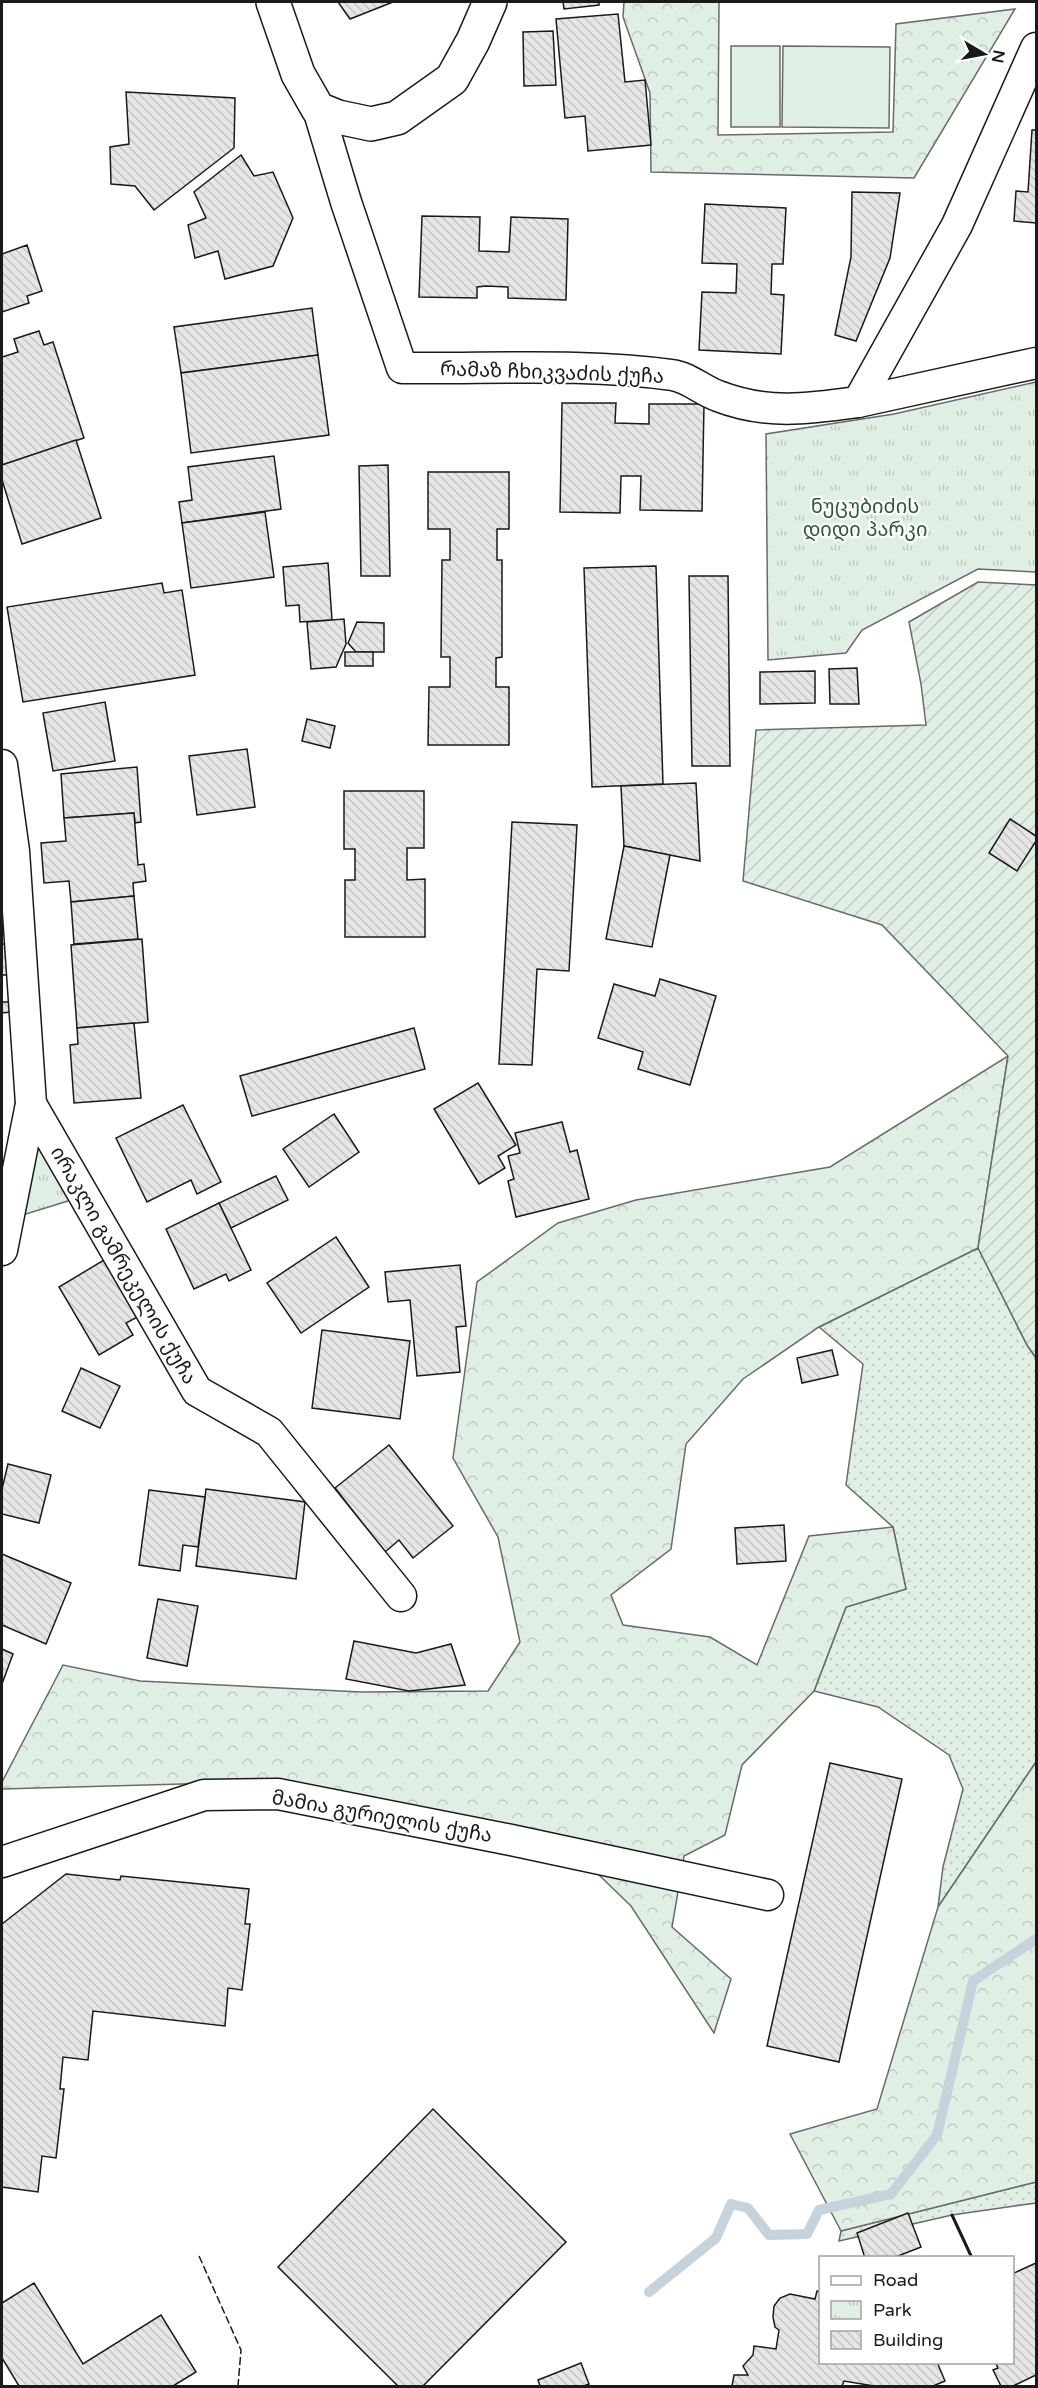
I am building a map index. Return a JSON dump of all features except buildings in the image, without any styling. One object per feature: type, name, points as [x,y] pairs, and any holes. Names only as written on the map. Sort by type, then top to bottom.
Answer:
[{"type":"street","name":"რამაზ ჩხიკვაძის ქუჩა","points":[[273,2],[298,74],[318,109],[343,192],[402,368],[625,369],[677,376],[718,396],[749,405],[793,410],[858,402]]},
{"type":"street","points":[[318,109],[338,117],[371,124],[397,118],[452,79],[490,2]]},
{"type":"street","points":[[858,402],[957,225],[1036,48]]},
{"type":"street","points":[[858,402],[1036,363]]},
{"type":"street","name":"ირაკლი გამრეკელის ქუჩა","points":[[2,765],[14,851],[31,1104],[2,1250]]},
{"type":"street","name":"ირაკლი გამრეკელის ქუჩა","points":[[31,1104],[197,1391],[269,1432],[401,1596]]},
{"type":"street","name":"მამია გურიელის ქუჩა","points":[[2,1862],[204,1795],[278,1794],[768,1895]]},
{"type":"green space","points":[[624,2],[719,2],[718,135],[893,132],[896,24],[1015,9],[914,178],[651,172],[650,93],[623,17]]},
{"type":"green space","points":[[731,46],[780,46],[780,127],[731,127]]},
{"type":"green space","points":[[783,46],[890,47],[889,128],[782,127]]},
{"type":"green space","name":"ნუცუბიძის დიდი პარკი","points":[[1036,382],[1036,572],[978,569],[862,630],[846,653],[768,660],[766,434],[894,414]]},
{"type":"green space","points":[[978,582],[1036,585],[1036,1358],[1027,1345],[978,1248],[1008,1056],[882,925],[743,881],[756,730],[926,725],[909,622]]},
{"type":"green space","points":[[1008,1056],[978,1248],[819,1327],[743,1379],[686,1444],[671,1549],[611,1595],[623,1625],[710,1637],[757,1665],[809,1536],[893,1527],[906,1589],[846,1607],[814,1691],[742,1765],[725,1835],[684,1856],[672,1927],[731,1979],[714,2033],[631,1906],[559,1841],[218,1783],[2,1789],[2,1782],[63,1665],[140,1681],[361,1692],[488,1691],[520,1642],[498,1537],[453,1458],[477,1282],[558,1223],[636,1200],[830,1167]]},
{"type":"green space","points":[[45,1147],[71,1200],[23,1215],[33,1149]]},
{"type":"green space","points":[[978,1248],[1027,1345],[1036,1358],[1036,1762],[938,1907],[943,1867],[963,1789],[949,1755],[878,1707],[814,1691],[846,1607],[906,1589],[893,1527],[846,1485],[863,1364],[819,1327]]},
{"type":"green space","points":[[1036,1762],[1036,2182],[841,2231],[790,2134],[877,2109],[938,1907]]},
{"type":"green space","points":[[1036,2182],[1036,2203],[952,2215],[839,2241],[841,2231]]},
{"type":"waterway","points":[[649,2292],[716,2238],[731,2204],[748,2208],[769,2235],[807,2234],[819,2210],[891,2194],[937,2135],[973,1981],[1036,1939]]},
{"type":"fence","points":[[199,2256],[241,2350],[238,2386]]},
{"type":"wall","points":[[952,2215],[971,2256]]}]
